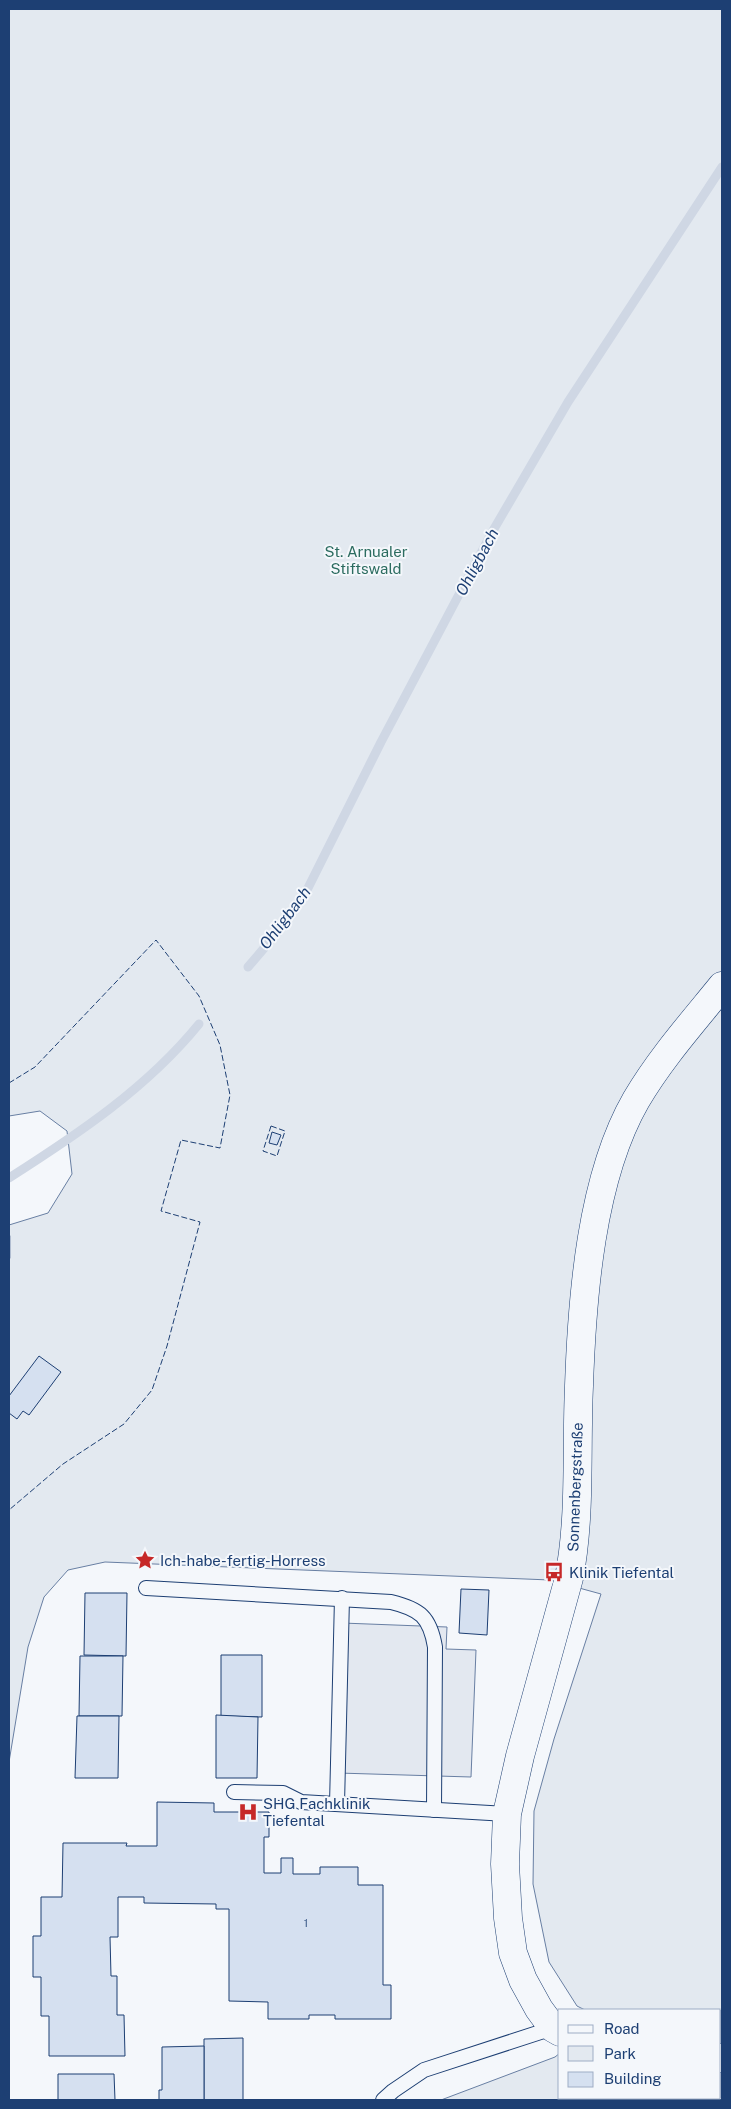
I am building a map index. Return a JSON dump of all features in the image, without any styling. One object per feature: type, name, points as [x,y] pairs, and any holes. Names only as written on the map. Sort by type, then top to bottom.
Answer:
[{"type":"street","name":"Sonnenbergstraße","points":[[556,2030],[535,2002],[523,1980],[513,1953],[508,1918],[505,1864],[507,1814],[520,1756],[574,1551],[577,1511],[579,1386],[584,1307],[594,1226],[602,1188],[617,1140],[636,1100],[667,1054],[722,986]]},
{"type":"lane","points":[[146,1588],[391,1602],[407,1606],[424,1615],[432,1630],[435,1646],[434,1810]]},
{"type":"lane","points":[[337,1804],[342,1598]]},
{"type":"lane","points":[[234,1792],[284,1793],[300,1802],[507,1814]]},
{"type":"lane","points":[[383,2100],[424,2070],[556,2030]]},
{"type":"green space","name":"St. Arnualer Stiftswald","points":[[9,9],[722,9],[722,2100],[441,2100],[558,2055],[558,2099],[721,2099],[721,2009],[583,2009],[577,2006],[549,1962],[533,1884],[534,1811],[554,1739],[601,1594],[550,1580],[105,1562],[68,1570],[44,1597],[28,1647],[9,1762],[9,1225],[48,1213],[72,1174],[67,1131],[40,1111],[9,1116]]},
{"type":"shaded area","points":[[342,1623],[447,1627],[446,1649],[476,1650],[471,1777],[338,1773]]},
{"type":"building","points":[[272,1132],[281,1135],[277,1145],[269,1143]]},
{"type":"building","points":[[39,1356],[61,1372],[29,1415],[23,1411],[17,1419],[9,1413],[9,1396]]},
{"type":"building","points":[[461,1589],[489,1590],[487,1635],[459,1633]]},
{"type":"building","points":[[85,1593],[127,1593],[126,1656],[84,1655]]},
{"type":"building","points":[[221,1655],[262,1655],[262,1717],[221,1716]]},
{"type":"building","points":[[80,1656],[123,1656],[122,1716],[79,1716]]},
{"type":"building","points":[[216,1715],[258,1717],[257,1778],[216,1778]]},
{"type":"building","points":[[77,1716],[119,1716],[118,1778],[75,1778]]},
{"type":"building","points":[[157,1802],[214,1803],[214,1812],[269,1812],[269,1837],[264,1837],[264,1873],[281,1873],[281,1858],[293,1858],[293,1874],[320,1874],[320,1867],[358,1867],[358,1885],[383,1885],[383,1985],[391,1985],[391,2019],[335,2019],[335,2015],[309,2015],[309,2019],[268,2019],[268,2002],[229,2001],[229,1909],[216,1909],[216,1904],[144,1903],[144,1897],[118,1897],[118,1937],[110,1937],[111,1976],[117,1976],[117,2015],[124,2015],[125,2056],[49,2056],[49,2016],[41,2016],[41,1977],[33,1977],[33,1936],[41,1936],[41,1897],[62,1897],[63,1843],[127,1843],[126,1846],[157,1846]]},
{"type":"building","points":[[243,2038],[243,2100],[204,2100],[204,2039]]},
{"type":"building","points":[[204,2046],[204,2100],[159,2100],[159,2090],[162,2090],[162,2047]]},
{"type":"building","points":[[58,2074],[114,2074],[115,2100],[58,2100]]},
{"type":"waterway","name":"Ohligbach","points":[[248,967],[277,933],[308,888],[381,742],[491,534],[568,402],[722,167]]},
{"type":"waterway","name":"Ohligbach","points":[[9,1178],[86,1127],[134,1089],[157,1069],[199,1024]]},
{"type":"fence","points":[[9,1083],[35,1067],[156,940],[199,996],[220,1045],[230,1095],[220,1148],[181,1140],[161,1211],[200,1222],[167,1346],[152,1390],[124,1424],[63,1464],[9,1510]]},
{"type":"fence","points":[[271,1126],[285,1131],[277,1156],[263,1151],[271,1126]]},
{"type":"wall","points":[[9,1236],[9,1258]]},
{"type":"place","name":"Ich-habe-fertig-Horress","points":[[145,1560]]},
{"type":"place","name":"Klinik Tiefental","points":[[554,1572]]},
{"type":"place","name":"SHG Fachklinik Tiefental","points":[[248,1812]]}]
